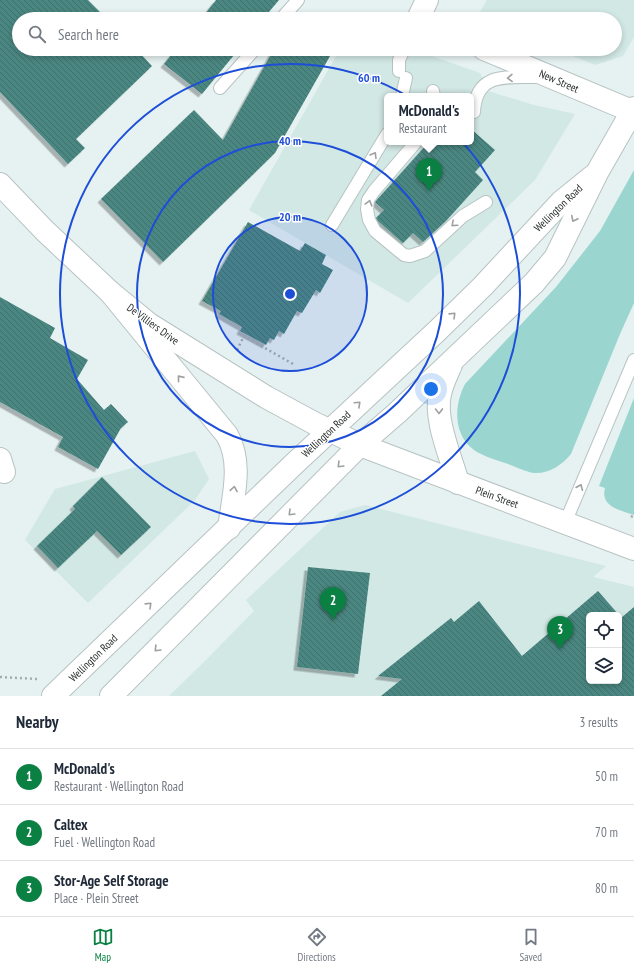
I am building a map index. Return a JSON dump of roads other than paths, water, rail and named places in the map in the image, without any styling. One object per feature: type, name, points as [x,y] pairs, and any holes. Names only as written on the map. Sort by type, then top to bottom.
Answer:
[{"type":"main road","points":[[421,12],[427,0]]},
{"type":"main road","name":"New Street","points":[[500,56],[633,110]]},
{"type":"main road","name":"Wellington Road","points":[[111,696],[360,445],[397,413],[452,360],[498,319],[534,283],[555,258],[598,171],[633,110]]},
{"type":"main road","name":"Wellington Road","points":[[54,696],[294,464],[437,331],[483,286],[562,201],[598,171]]},
{"type":"main road","name":"De Villiers Drive","points":[[0,184],[45,231],[110,292],[149,324],[266,397],[360,445]]},
{"type":"main road","points":[[110,292],[227,435],[233,445],[236,462],[236,481],[228,528]]},
{"type":"main road","points":[[452,360],[440,394],[438,411],[440,423],[458,483]]},
{"type":"main road","name":"Plein Street","points":[[360,445],[634,549]]},
{"type":"lane","points":[[287,12],[298,0]]},
{"type":"lane","points":[[220,88],[249,56]]},
{"type":"lane","points":[[401,56],[399,60],[402,75],[402,93]]},
{"type":"lane","points":[[474,112],[476,94],[486,82],[503,78],[549,77]]},
{"type":"lane","points":[[332,224],[384,139]]},
{"type":"lane","points":[[413,145],[374,191],[368,200],[367,209],[369,220],[375,231],[404,255],[410,256],[425,252],[463,216],[486,202]]},
{"type":"lane","points":[[565,523],[634,360]]},
{"type":"place","name":"McDonald's","points":[[429,191]]},
{"type":"place","name":"Caltex","points":[[333,620]]},
{"type":"place","name":"Stor-Age Self Storage","points":[[560,649]]}]
